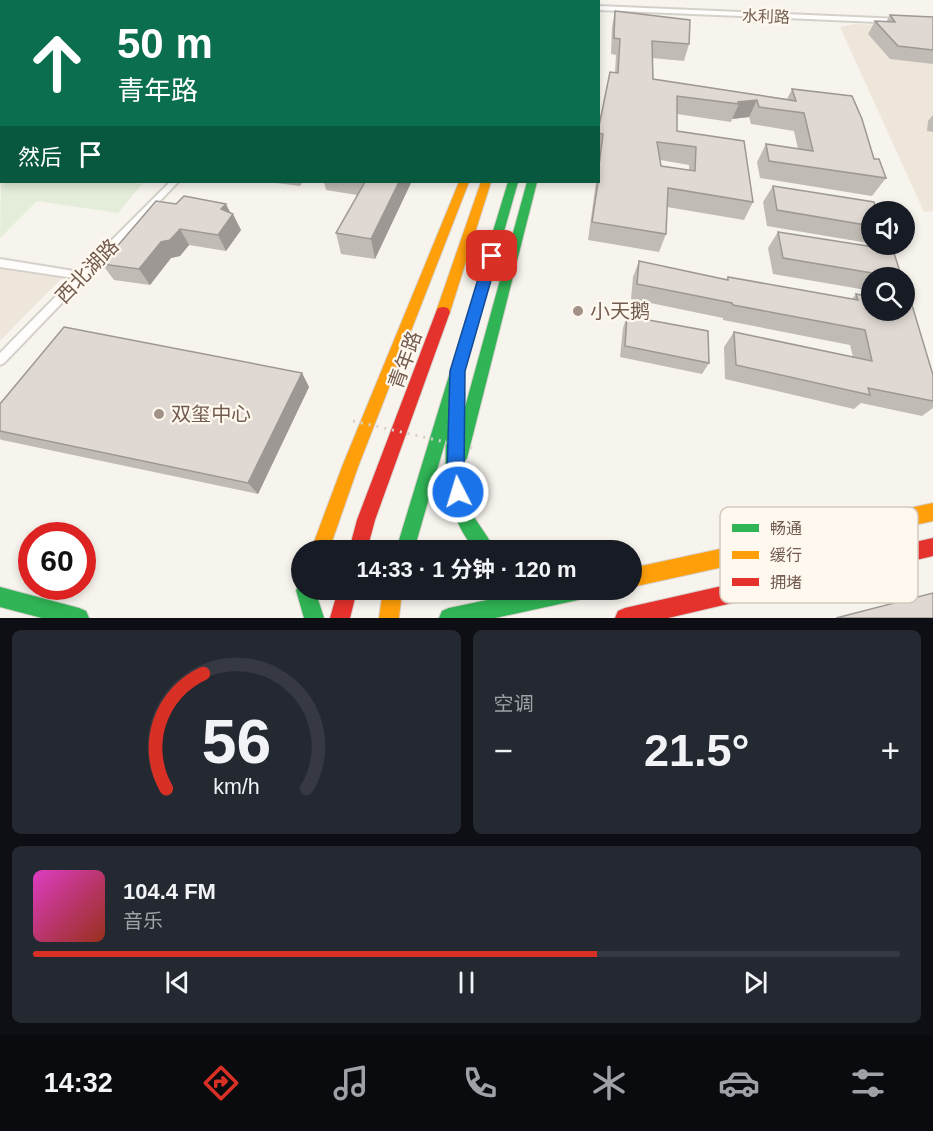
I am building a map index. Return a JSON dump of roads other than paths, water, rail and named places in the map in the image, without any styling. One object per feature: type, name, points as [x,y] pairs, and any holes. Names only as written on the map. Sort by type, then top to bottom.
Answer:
[{"type":"main road","points":[[324,540],[350,467],[464,183]]},
{"type":"main road","name":"青年路","points":[[361,540],[366,520],[436,333],[486,183]]},
{"type":"main road","points":[[408,540],[513,183]]},
{"type":"main road","points":[[455,474],[532,183]]},
{"type":"main road","points":[[458,371],[455,474],[460,510],[479,540]]},
{"type":"main road","points":[[918,515],[933,512]]},
{"type":"main road","points":[[918,550],[933,547]]},
{"type":"main road","points":[[642,576],[720,559]]},
{"type":"main road","points":[[625,618],[720,596]]},
{"type":"main road","points":[[0,597],[79,618]]},
{"type":"main road","points":[[308,600],[314,618]]},
{"type":"main road","points":[[340,618],[345,600]]},
{"type":"main road","points":[[389,618],[392,600]]},
{"type":"main road","points":[[449,618],[532,600]]},
{"type":"street","name":"水利路","points":[[600,8],[909,21]]},
{"type":"street","name":"西北湖路","points":[[0,360],[173,183]]},
{"type":"street","points":[[0,263],[82,276]]},
{"type":"place","name":"小天鹅","points":[[578,311]]},
{"type":"place","name":"双玺中心","points":[[159,414]]}]
